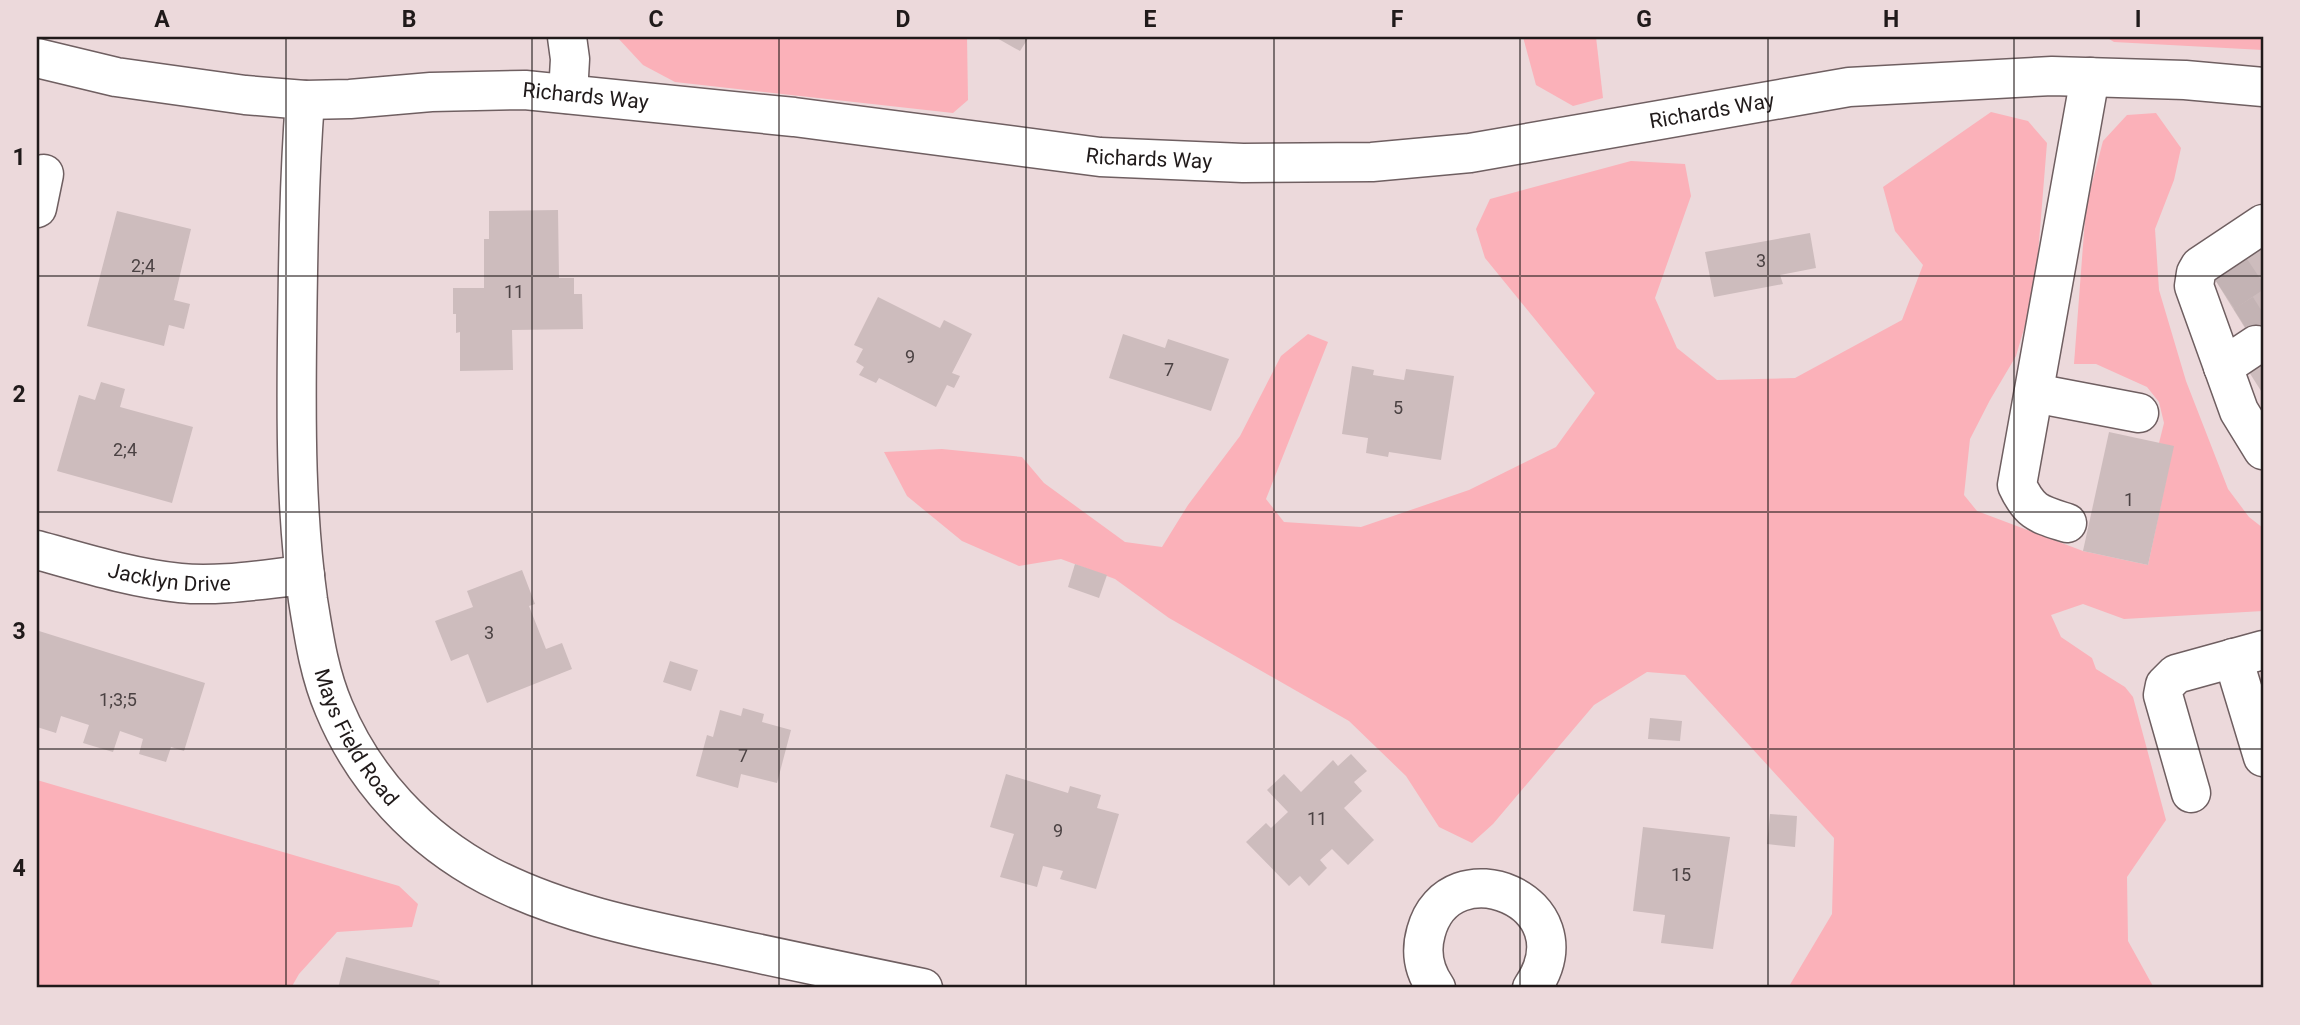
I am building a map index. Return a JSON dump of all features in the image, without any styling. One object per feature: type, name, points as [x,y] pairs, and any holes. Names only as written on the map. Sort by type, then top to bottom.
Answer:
[{"type":"street","points":[[567,37],[570,59],[568,94]]},
{"type":"street","name":"Richards Way","points":[[37,58],[154,83],[245,95],[305,100],[477,90],[568,94],[847,123],[957,140],[1100,157],[1171,162],[1372,162],[1470,153],[1849,87],[1955,80],[2090,77],[2185,80],[2263,87]]},
{"type":"street","points":[[2067,523],[2038,513],[2025,503],[2017,485],[2090,77]]},
{"type":"street","name":"Mays Field Road","points":[[305,100],[300,166],[295,448],[305,575],[314,641],[333,706],[347,737],[385,794],[418,827],[462,861],[492,878],[569,908],[616,922],[923,988]]},
{"type":"street","points":[[2263,224],[2200,266],[2194,286],[2225,327],[2239,411],[2263,450]]},
{"type":"street","points":[[2034,393],[2139,413]]},
{"type":"street","name":"Jacklyn Drive","points":[[37,550],[113,571],[183,583],[305,575]]},
{"type":"street","points":[[2191,793],[2163,695],[2165,685],[2176,674],[2248,654],[2263,757]]},
{"type":"street","points":[[1436,988],[1425,968],[1423,955],[1427,928],[1442,905],[1452,897],[1478,888],[1505,892],[1528,906],[1536,916],[1546,941],[1546,954],[1544,967],[1532,988]]},
{"type":"shaded area","points":[[617,37],[967,37],[968,100],[953,113],[675,82],[643,65]]},
{"type":"shaded area","points":[[1523,37],[1596,37],[1603,98],[1573,106],[1536,85]]},
{"type":"shaded area","points":[[2106,37],[2263,37],[2263,50],[2114,42]]},
{"type":"shaded area","points":[[1991,112],[2028,121],[2047,143],[2035,291],[2016,356],[1970,439],[1964,495],[1977,511],[2083,551],[2148,565],[2173,447],[2159,443],[2164,423],[2159,402],[2147,387],[2096,364],[2074,364],[2086,206],[2103,141],[2127,115],[2156,113],[2181,148],[2174,180],[2155,229],[2159,290],[2186,381],[2228,489],[2249,517],[2263,528],[2263,611],[2124,619],[2083,604],[2051,615],[2061,637],[2092,658],[2096,669],[2125,687],[2133,697],[2166,820],[2127,877],[2128,941],[2154,988],[1788,988],[1832,914],[1834,838],[1685,675],[1647,672],[1594,705],[1493,824],[1472,843],[1439,827],[1406,776],[1349,721],[1169,618],[1115,579],[1061,559],[1019,566],[962,541],[907,496],[884,452],[942,449],[1022,457],[1044,483],[1125,542],[1162,547],[1188,505],[1240,436],[1281,356],[1308,334],[1328,342],[1266,499],[1284,522],[1361,527],[1469,490],[1556,447],[1595,393],[1485,258],[1476,229],[1490,199],[1631,161],[1685,164],[1691,196],[1655,298],[1677,348],[1717,380],[1795,378],[1902,320],[1923,265],[1895,231],[1883,187]]},
{"type":"shaded area","points":[[37,780],[399,886],[418,904],[412,927],[337,932],[299,974],[291,988],[37,988]]},
{"type":"building","points":[[995,37],[1029,37],[1020,51]]},
{"type":"building","points":[[558,210],[559,278],[574,278],[574,294],[582,294],[583,329],[512,330],[513,370],[460,371],[460,332],[456,333],[453,288],[484,288],[484,239],[489,239],[489,211]]},
{"type":"building","points":[[117,211],[191,229],[174,300],[190,304],[184,329],[169,325],[164,346],[87,326]]},
{"type":"building","points":[[1810,233],[1816,268],[1780,275],[1783,284],[1714,297],[1705,252]]},
{"type":"building","points":[[2263,247],[2263,357],[2214,278]]},
{"type":"building","points":[[878,297],[940,328],[944,320],[972,334],[952,373],[960,376],[954,388],[947,385],[936,407],[879,378],[876,383],[859,375],[864,367],[856,362],[863,349],[854,345]]},
{"type":"building","points":[[1123,334],[1165,348],[1168,339],[1229,359],[1211,411],[1109,378]]},
{"type":"building","points":[[2263,363],[2263,394],[2249,372]]},
{"type":"building","points":[[1352,366],[1374,370],[1373,375],[1404,380],[1406,369],[1454,376],[1441,460],[1389,452],[1388,457],[1366,453],[1368,438],[1342,434]]},
{"type":"building","points":[[101,382],[125,389],[120,407],[193,427],[172,503],[57,471],[79,395],[95,400]]},
{"type":"building","points":[[2109,432],[2174,446],[2148,565],[2083,551]]},
{"type":"building","points":[[1075,564],[1107,575],[1099,598],[1068,587]]},
{"type":"building","points":[[522,570],[535,604],[529,606],[546,649],[562,643],[572,669],[487,703],[468,654],[451,661],[435,621],[473,607],[467,591]]},
{"type":"building","points":[[39,631],[205,683],[184,751],[171,747],[166,762],[139,754],[143,739],[120,731],[113,752],[83,743],[89,725],[61,716],[56,733],[37,727]]},
{"type":"building","points":[[670,661],[698,670],[691,691],[663,682]]},
{"type":"building","points":[[743,708],[764,714],[762,722],[791,730],[777,783],[741,774],[738,788],[696,776],[707,735],[713,737],[720,710],[741,716]]},
{"type":"building","points":[[1650,718],[1682,721],[1680,741],[1648,739]]},
{"type":"building","points":[[1351,754],[1367,771],[1354,782],[1362,791],[1344,808],[1374,840],[1348,865],[1332,849],[1320,860],[1327,868],[1309,886],[1300,876],[1289,886],[1246,842],[1266,823],[1271,828],[1288,812],[1267,790],[1284,774],[1301,792],[1333,760],[1338,766]]},
{"type":"building","points":[[1006,774],[1068,793],[1070,786],[1101,795],[1097,808],[1119,814],[1096,889],[1060,879],[1063,871],[1043,866],[1037,887],[1000,877],[1014,834],[990,827]]},
{"type":"building","points":[[1770,814],[1797,816],[1795,847],[1767,844]]},
{"type":"building","points":[[1643,827],[1730,837],[1713,949],[1661,943],[1665,915],[1633,911]]},
{"type":"building","points":[[346,957],[440,981],[438,988],[338,988]]},
{"type":"tunnel","points":[[2224,293],[2263,267]]},
{"type":"tunnel","points":[[2244,325],[2263,313]]}]
